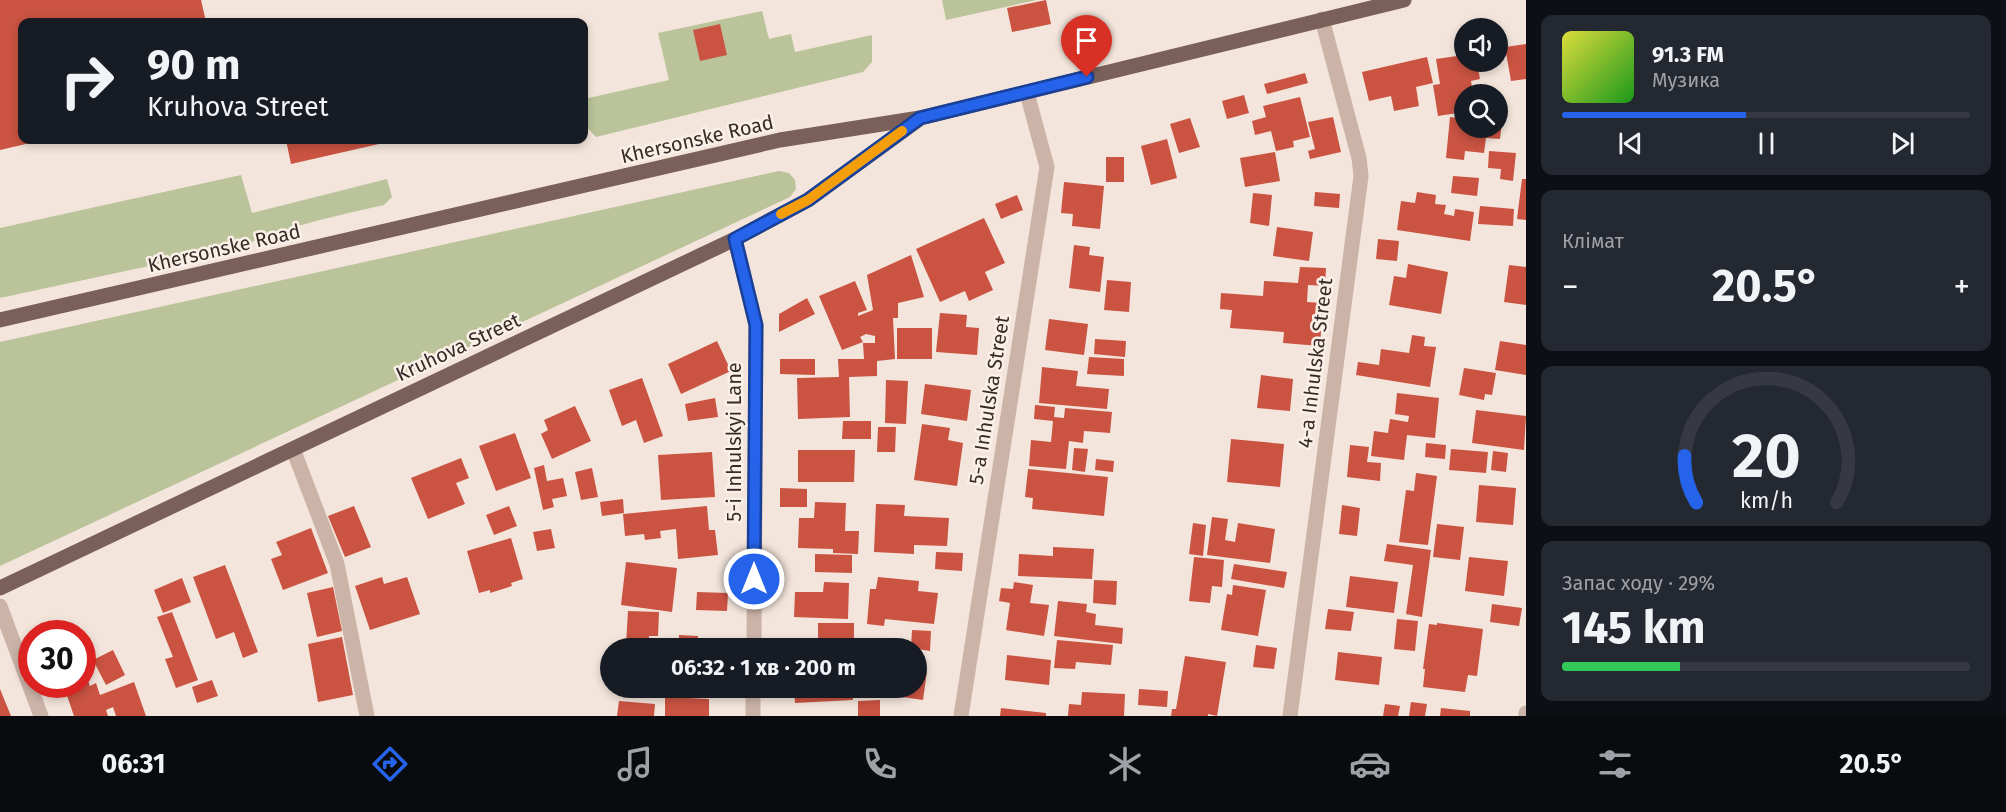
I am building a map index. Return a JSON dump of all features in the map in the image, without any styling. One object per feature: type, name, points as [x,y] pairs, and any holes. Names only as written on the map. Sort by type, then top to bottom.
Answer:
[{"type":"main road","name":"Khersonske Road","points":[[0,320],[96,300],[780,140],[920,118],[1404,0]]},
{"type":"main road","name":"Kruhova Street","points":[[0,588],[735,239],[808,200],[920,118]]},
{"type":"street","name":"4-a Inhulska Street","points":[[1290,716],[1361,176],[1359,158],[1322,19]]},
{"type":"street","name":"5-a Inhulska Street","points":[[961,716],[1047,167],[1027,93]]},
{"type":"street","name":"5-i Inhulskyi Lane","points":[[735,239],[756,325],[754,638]]},
{"type":"street","points":[[293,449],[337,564],[367,716]]},
{"type":"street","points":[[0,606],[41,716]]},
{"type":"street","points":[[753,698],[753,716]]},
{"type":"green space","points":[[942,0],[1037,0],[946,20]]},
{"type":"green space","points":[[762,11],[769,39],[791,34],[795,52],[872,35],[872,62],[863,72],[596,137],[588,128],[588,98],[669,80],[658,33]]},
{"type":"green space","points":[[779,171],[789,173],[795,180],[796,189],[790,197],[0,566],[0,342]]},
{"type":"green space","points":[[241,175],[252,213],[387,179],[392,197],[384,205],[294,227],[242,246],[0,298],[0,228]]},
{"type":"building","points":[[0,0],[201,0],[205,18],[18,18],[18,144],[26,144],[0,150]]},
{"type":"building","points":[[1046,0],[1051,24],[1012,32],[1007,8]]},
{"type":"building","points":[[720,24],[727,55],[700,61],[693,30]]},
{"type":"building","points":[[1526,44],[1526,79],[1511,81],[1508,47]]},
{"type":"building","points":[[1454,56],[1454,72],[1479,72],[1480,79],[1471,81],[1471,84],[1454,84],[1454,114],[1438,116],[1433,85],[1440,84],[1436,59]]},
{"type":"building","points":[[1427,57],[1433,83],[1416,87],[1419,106],[1394,111],[1391,96],[1369,101],[1362,72]]},
{"type":"building","points":[[1305,73],[1308,83],[1267,94],[1264,84]]},
{"type":"building","points":[[1244,95],[1249,113],[1227,119],[1222,101]]},
{"type":"building","points":[[1300,97],[1310,137],[1293,141],[1294,147],[1276,151],[1271,131],[1255,135],[1252,121],[1266,117],[1263,106]]},
{"type":"building","points":[[1333,117],[1341,152],[1310,159],[1308,151],[1315,149],[1308,122]]},
{"type":"building","points":[[1450,117],[1454,118],[1454,138],[1486,138],[1484,153],[1465,151],[1464,160],[1446,158]]},
{"type":"building","points":[[1190,118],[1200,147],[1179,153],[1170,124]]},
{"type":"building","points":[[1167,139],[1177,178],[1151,185],[1141,146]]},
{"type":"building","points":[[287,144],[379,144],[291,164]]},
{"type":"building","points":[[1489,151],[1516,153],[1513,181],[1500,179],[1501,169],[1488,168]]},
{"type":"building","points":[[1275,152],[1280,181],[1245,187],[1240,158]]},
{"type":"building","points":[[1106,157],[1124,157],[1124,182],[1106,182]]},
{"type":"building","points":[[1453,176],[1479,178],[1477,196],[1451,193]]},
{"type":"building","points":[[1522,179],[1526,179],[1526,220],[1517,219]]},
{"type":"building","points":[[1064,182],[1104,186],[1100,229],[1072,226],[1073,214],[1061,213]]},
{"type":"building","points":[[1315,192],[1340,194],[1339,208],[1314,206]]},
{"type":"building","points":[[1417,192],[1436,195],[1435,204],[1446,205],[1444,214],[1454,216],[1455,209],[1474,212],[1470,241],[1397,230],[1401,201],[1415,203]]},
{"type":"building","points":[[1253,193],[1272,195],[1269,226],[1250,223]]},
{"type":"building","points":[[1017,195],[1023,210],[1001,219],[995,204]]},
{"type":"building","points":[[1480,206],[1514,209],[1513,226],[1478,224]]},
{"type":"building","points":[[984,218],[1005,263],[985,272],[993,290],[969,301],[965,291],[940,302],[916,249]]},
{"type":"building","points":[[1277,227],[1313,232],[1309,261],[1273,256]]},
{"type":"building","points":[[1378,239],[1399,241],[1397,261],[1376,259]]},
{"type":"building","points":[[1074,245],[1090,247],[1089,255],[1104,257],[1100,292],[1069,288]]},
{"type":"building","points":[[911,255],[924,297],[898,303],[898,318],[893,318],[895,359],[877,361],[877,376],[849,377],[850,417],[798,419],[797,378],[839,377],[838,359],[864,359],[863,343],[875,343],[875,336],[866,334],[860,337],[863,342],[842,350],[819,296],[855,281],[867,310],[858,313],[858,316],[873,310],[867,275]]},
{"type":"building","points":[[1408,264],[1448,272],[1441,314],[1389,305],[1394,276],[1406,278]]},
{"type":"building","points":[[1509,265],[1526,267],[1526,305],[1504,302]]},
{"type":"building","points":[[1300,267],[1326,268],[1325,286],[1308,285],[1307,302],[1323,303],[1320,346],[1283,343],[1284,332],[1230,328],[1232,310],[1220,309],[1221,293],[1263,296],[1264,281],[1298,283]]},
{"type":"building","points":[[1107,280],[1131,282],[1129,312],[1104,310]]},
{"type":"building","points":[[807,298],[815,314],[779,332],[779,314]]},
{"type":"building","points":[[940,313],[967,315],[966,327],[979,328],[977,355],[936,352]]},
{"type":"building","points":[[1049,319],[1088,324],[1084,355],[1045,350]]},
{"type":"building","points":[[897,328],[932,328],[932,359],[897,359]]},
{"type":"building","points":[[1412,335],[1425,337],[1424,346],[1436,347],[1430,387],[1356,375],[1358,362],[1379,365],[1381,349],[1409,353]]},
{"type":"building","points":[[1095,339],[1126,341],[1125,357],[1094,354]]},
{"type":"building","points":[[717,341],[731,371],[681,394],[668,364]]},
{"type":"building","points":[[1500,341],[1526,345],[1526,375],[1495,370]]},
{"type":"building","points":[[1089,357],[1124,359],[1124,376],[1087,374]]},
{"type":"building","points":[[780,359],[815,359],[815,375],[780,374]]},
{"type":"building","points":[[1042,367],[1078,371],[1076,386],[1109,389],[1107,409],[1039,403]]},
{"type":"building","points":[[1464,368],[1496,373],[1492,395],[1485,394],[1484,400],[1459,395]]},
{"type":"building","points":[[1261,375],[1293,379],[1290,411],[1257,408]]},
{"type":"building","points":[[642,378],[663,436],[644,443],[636,420],[622,426],[609,390]]},
{"type":"building","points":[[886,380],[908,381],[906,424],[885,423]]},
{"type":"building","points":[[925,384],[971,390],[967,421],[921,414]]},
{"type":"building","points":[[1397,393],[1439,398],[1435,438],[1407,435],[1404,460],[1371,456],[1374,431],[1388,433],[1390,419],[1408,422],[1409,416],[1395,414]]},
{"type":"building","points":[[715,398],[718,417],[688,421],[685,404]]},
{"type":"building","points":[[1035,405],[1055,407],[1054,417],[1064,418],[1065,408],[1112,412],[1110,433],[1084,431],[1083,443],[1069,441],[1066,469],[1029,466],[1031,440],[1051,442],[1053,421],[1034,419]]},
{"type":"building","points":[[575,406],[591,441],[552,459],[541,434],[548,430],[544,420]]},
{"type":"building","points":[[1476,410],[1526,416],[1524,450],[1472,443]]},
{"type":"building","points":[[843,421],[871,421],[871,439],[842,439]]},
{"type":"building","points":[[922,424],[950,428],[948,440],[963,443],[957,486],[914,480]]},
{"type":"building","points":[[878,427],[896,427],[895,452],[877,452]]},
{"type":"building","points":[[515,433],[531,478],[496,491],[479,446]]},
{"type":"building","points":[[1231,439],[1284,444],[1280,487],[1227,482]]},
{"type":"building","points":[[1426,443],[1446,445],[1445,459],[1425,457]]},
{"type":"building","points":[[1350,445],[1369,447],[1367,462],[1381,463],[1380,481],[1347,477]]},
{"type":"building","points":[[1074,448],[1088,449],[1085,472],[1072,470]]},
{"type":"building","points":[[1451,449],[1488,452],[1486,473],[1449,470]]},
{"type":"building","points":[[798,450],[855,450],[854,482],[798,482]]},
{"type":"building","points":[[1493,451],[1508,453],[1506,472],[1491,470]]},
{"type":"building","points":[[712,452],[715,497],[661,500],[658,455]]},
{"type":"building","points":[[461,458],[469,478],[456,483],[465,504],[428,519],[411,478]]},
{"type":"building","points":[[1096,459],[1114,461],[1113,472],[1095,470]]},
{"type":"building","points":[[544,465],[547,481],[563,478],[567,496],[552,499],[554,507],[543,510],[534,468]]},
{"type":"building","points":[[592,468],[598,497],[581,500],[575,472]]},
{"type":"building","points":[[1028,469],[1108,477],[1104,516],[1032,509],[1033,498],[1025,497]]},
{"type":"building","points":[[1416,473],[1437,476],[1428,545],[1399,542],[1406,490],[1414,491]]},
{"type":"building","points":[[1479,485],[1516,488],[1513,525],[1476,522]]},
{"type":"building","points":[[780,488],[807,489],[807,507],[780,507]]},
{"type":"building","points":[[623,499],[624,513],[602,516],[600,502]]},
{"type":"building","points":[[815,502],[846,503],[845,531],[859,531],[858,554],[833,553],[833,549],[798,548],[799,518],[814,518]]},
{"type":"building","points":[[876,504],[905,505],[904,516],[949,518],[947,546],[914,545],[914,554],[874,552]]},
{"type":"building","points":[[1342,505],[1360,508],[1357,536],[1339,534]]},
{"type":"building","points":[[354,506],[371,547],[345,557],[328,516]]},
{"type":"building","points":[[509,506],[517,526],[494,535],[486,515]]},
{"type":"building","points":[[707,506],[709,530],[715,530],[718,555],[678,559],[676,529],[660,531],[661,538],[645,540],[644,534],[625,536],[623,514]]},
{"type":"building","points":[[1212,517],[1228,519],[1225,540],[1235,542],[1238,523],[1275,529],[1270,563],[1207,555]]},
{"type":"building","points":[[1193,523],[1206,525],[1203,556],[1189,554]]},
{"type":"building","points":[[1437,524],[1464,527],[1460,560],[1433,557]]},
{"type":"building","points":[[311,528],[328,573],[283,590],[271,559],[282,555],[276,542]]},
{"type":"building","points":[[551,529],[555,548],[537,551],[533,532]]},
{"type":"building","points":[[511,538],[523,579],[511,583],[512,586],[490,593],[490,590],[479,593],[467,551]]},
{"type":"building","points":[[1387,544],[1431,550],[1422,617],[1406,614],[1413,565],[1384,561]]},
{"type":"building","points":[[1053,547],[1094,549],[1092,579],[1018,576],[1019,554],[1053,556]]},
{"type":"building","points":[[936,552],[963,553],[962,571],[935,569]]},
{"type":"building","points":[[815,554],[852,555],[852,573],[815,572]]},
{"type":"building","points":[[1194,557],[1224,560],[1222,587],[1212,586],[1210,603],[1189,601]]},
{"type":"building","points":[[1469,557],[1508,561],[1504,596],[1465,591]]},
{"type":"building","points":[[626,562],[677,568],[672,612],[621,605]]},
{"type":"building","points":[[1234,564],[1287,572],[1284,588],[1231,579]]},
{"type":"building","points":[[225,565],[258,652],[243,658],[234,632],[216,639],[193,577]]},
{"type":"building","points":[[1350,576],[1398,582],[1394,613],[1346,607]]},
{"type":"building","points":[[382,577],[384,584],[407,577],[420,614],[370,630],[355,586]]},
{"type":"building","points":[[878,577],[919,581],[918,591],[938,593],[934,624],[885,619],[884,626],[867,624],[870,589],[876,589]]},
{"type":"building","points":[[182,578],[191,602],[163,613],[154,590]]},
{"type":"building","points":[[1094,580],[1117,581],[1116,605],[1093,603]]},
{"type":"building","points":[[824,582],[849,583],[848,619],[794,617],[795,592],[823,592]]},
{"type":"building","points":[[1014,582],[1033,585],[1030,603],[1049,605],[1044,636],[1006,630],[1010,603],[999,601],[1001,588],[1013,589]]},
{"type":"building","points":[[1233,585],[1266,590],[1258,636],[1221,630],[1227,594],[1232,595]]},
{"type":"building","points":[[333,587],[342,631],[317,637],[307,593]]},
{"type":"building","points":[[697,592],[728,593],[727,611],[696,610]]},
{"type":"building","points":[[1058,601],[1087,604],[1086,612],[1096,614],[1095,625],[1123,628],[1122,644],[1054,636]]},
{"type":"building","points":[[1492,604],[1522,608],[1519,626],[1490,622]]},
{"type":"building","points":[[1328,609],[1354,612],[1351,631],[1325,629]]},
{"type":"building","points":[[628,611],[659,612],[658,636],[626,638]]},
{"type":"building","points":[[172,612],[198,680],[176,688],[165,659],[173,657],[157,617]]},
{"type":"building","points":[[1397,619],[1418,621],[1415,651],[1394,649]]},
{"type":"building","points":[[818,623],[854,623],[854,638],[818,638]]},
{"type":"building","points":[[1437,623],[1483,629],[1477,676],[1468,675],[1465,692],[1423,687],[1429,624],[1437,625]]},
{"type":"building","points":[[912,630],[931,631],[930,651],[927,651],[927,638],[912,638]]},
{"type":"building","points":[[679,635],[698,636],[698,638],[679,638]]},
{"type":"building","points":[[342,637],[353,695],[318,702],[308,644]]},
{"type":"building","points":[[1057,640],[1113,645],[1111,665],[1076,662],[1075,669],[1054,668]]},
{"type":"building","points":[[1256,645],[1277,648],[1274,669],[1253,667]]},
{"type":"building","points":[[113,650],[125,675],[106,685],[96,666],[96,658]]},
{"type":"building","points":[[1338,652],[1382,657],[1379,685],[1335,680]]},
{"type":"building","points":[[1007,655],[1051,660],[1049,685],[1005,680]]},
{"type":"building","points":[[1185,656],[1226,662],[1217,716],[1208,714],[1208,716],[1171,716],[1172,709],[1176,709]]},
{"type":"building","points":[[212,680],[218,696],[197,703],[192,687]]},
{"type":"building","points":[[134,682],[146,716],[116,716],[113,707],[106,710],[108,716],[74,716],[68,698],[96,698],[96,683],[100,695]]},
{"type":"building","points":[[0,689],[11,716],[0,716]]},
{"type":"building","points":[[1139,689],[1168,691],[1167,707],[1138,705]]},
{"type":"building","points":[[1082,692],[1125,694],[1124,716],[1068,716],[1069,704],[1081,705]]},
{"type":"building","points":[[665,698],[709,699],[709,716],[665,716]]},
{"type":"building","points":[[795,698],[853,698],[853,700],[795,703]]},
{"type":"building","points":[[880,700],[880,716],[858,716],[858,701]]},
{"type":"building","points":[[619,701],[655,704],[654,716],[617,716]]},
{"type":"building","points":[[1411,702],[1427,704],[1425,716],[1409,716]]},
{"type":"building","points":[[1385,704],[1400,706],[1398,716],[1383,716]]},
{"type":"building","points":[[1001,708],[1046,713],[1046,716],[1000,716]]},
{"type":"building","points":[[1441,708],[1470,711],[1470,716],[1440,716]]},
{"type":"slow traffic","points":[[781,214],[808,200],[902,131]]},
{"type":"route","points":[[754,579],[756,325],[735,239],[808,200],[920,118],[1087,77]]}]
